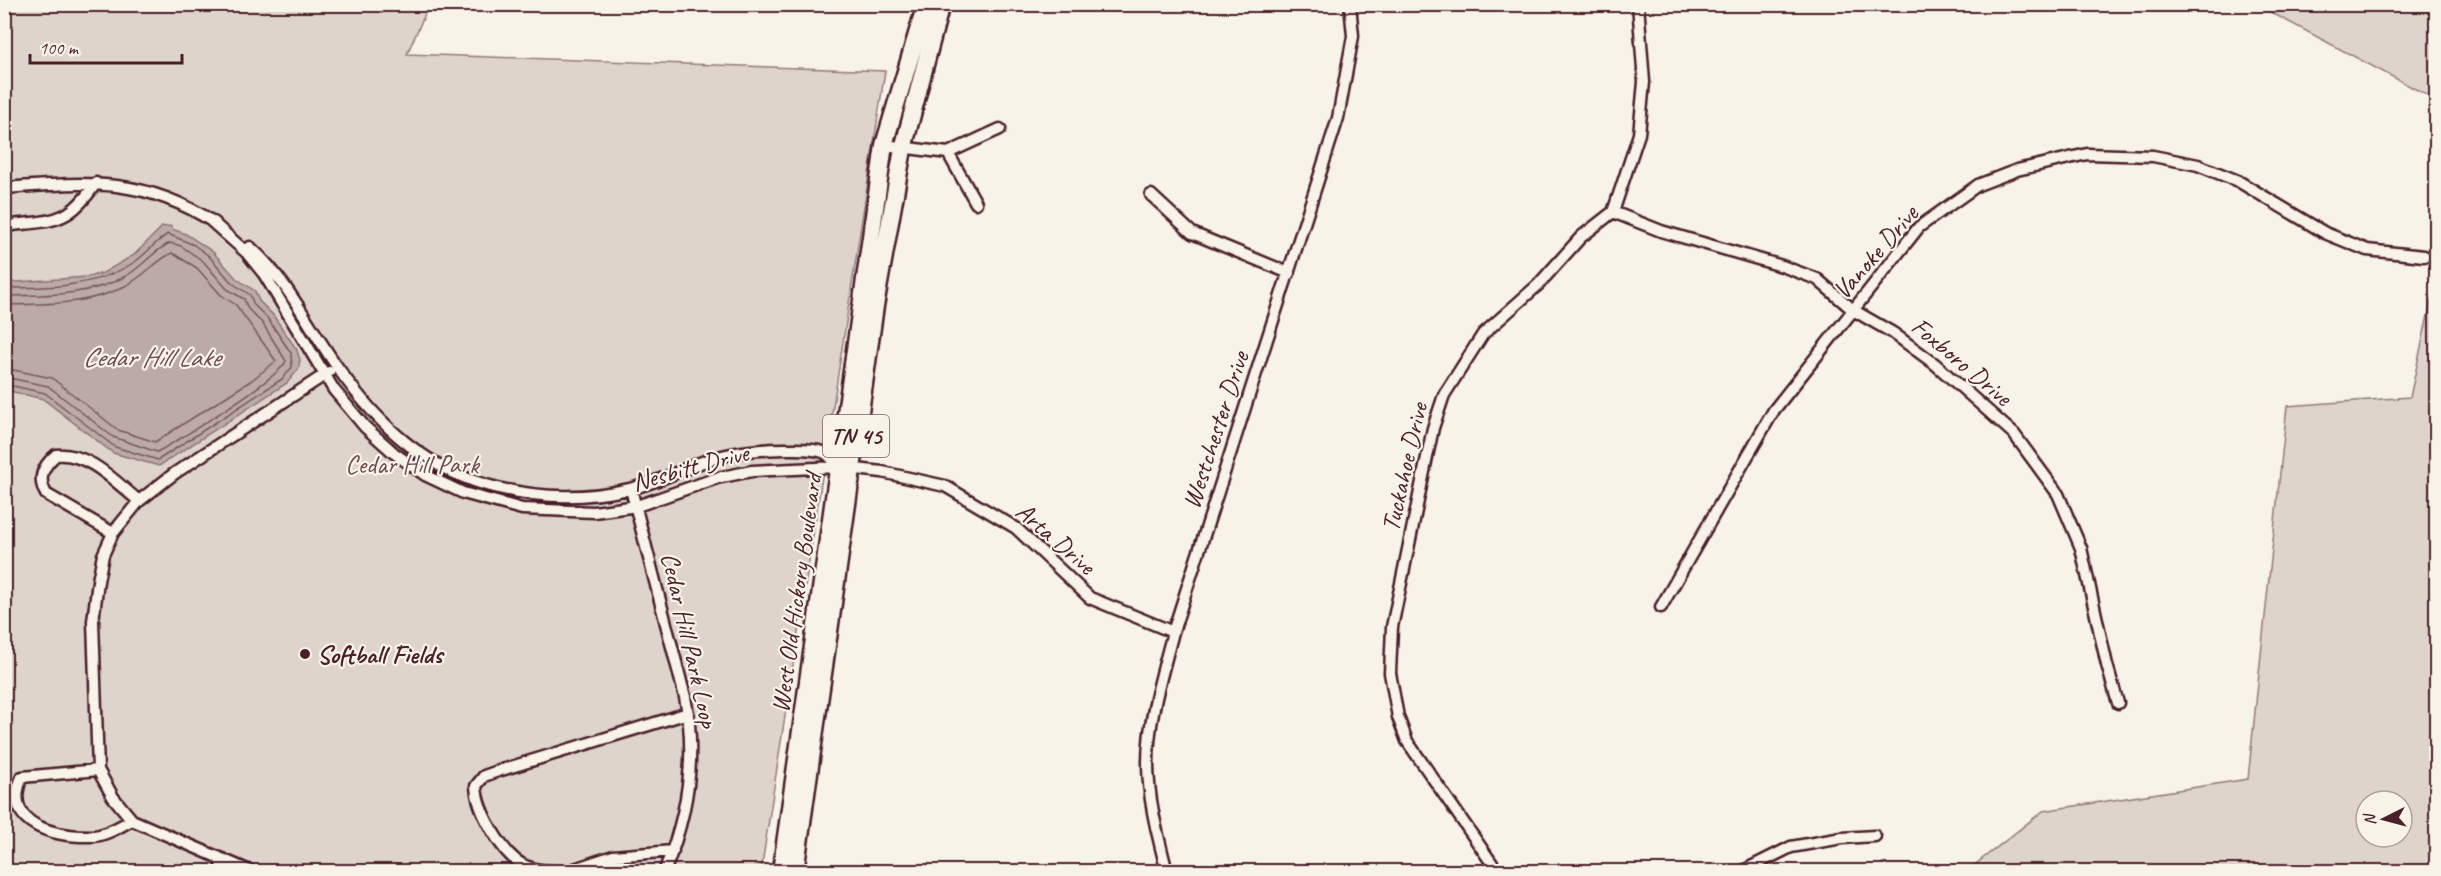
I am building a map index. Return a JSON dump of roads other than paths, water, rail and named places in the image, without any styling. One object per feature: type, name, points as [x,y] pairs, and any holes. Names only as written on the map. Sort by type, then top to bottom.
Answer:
[{"type":"main road","name":"West Old Hickory Boulevard","points":[[795,872],[846,467],[869,243],[885,145],[926,4]]},
{"type":"main road","name":"West Old Hickory Boulevard","points":[[781,872],[846,467],[903,149],[941,4]]},
{"type":"street","name":"Westchester Drive","points":[[1167,872],[1154,818],[1148,763],[1154,703],[1173,632],[1340,108],[1353,36],[1350,4]]},
{"type":"street","points":[[1613,212],[1639,134],[1644,82],[1638,4]]},
{"type":"street","points":[[885,145],[948,153],[1000,129]]},
{"type":"street","points":[[948,153],[976,203]]},
{"type":"street","name":"Vanoke Drive","points":[[1661,607],[1774,410],[1919,227],[1978,185],[2017,170],[2087,154],[2152,156],[2198,165],[2238,181],[2326,234],[2367,250],[2424,256]]},
{"type":"street","points":[[4,226],[61,219],[78,207],[96,183]]},
{"type":"street","name":"Nesbitt Drive","points":[[4,188],[96,183],[153,193],[178,202],[210,219],[238,237],[268,263],[301,308],[337,367],[384,426],[434,463],[495,488],[541,495],[576,496],[632,489],[713,459],[757,450],[790,448],[825,452],[846,467]]},
{"type":"street","points":[[1151,195],[1192,233],[1288,273]]},
{"type":"street","name":"Foxboro Drive","points":[[1613,212],[1661,231],[1782,266],[1817,279],[1853,310],[1893,333],[1942,370],[2014,434],[2058,494],[2081,548],[2107,665],[2118,702]]},
{"type":"street","name":"Tuckahoe Drive","points":[[1498,872],[1407,741],[1398,717],[1390,674],[1392,627],[1433,428],[1444,395],[1483,334],[1538,285],[1581,237],[1613,212]]},
{"type":"street","name":"Nesbitt Drive","points":[[210,219],[264,273],[308,344],[324,375],[365,427],[394,453],[425,475],[463,493],[504,505],[546,512],[594,512],[637,506],[735,474],[846,467]]},
{"type":"street","points":[[252,872],[132,820],[114,797],[98,770],[93,621],[103,555],[113,533],[139,501],[175,473],[337,367]]},
{"type":"street","points":[[113,533],[46,494],[42,479],[43,469],[48,462],[56,454],[78,456],[139,501]]},
{"type":"street","name":"Arta Drive","points":[[846,467],[945,486],[1016,528],[1090,598],[1173,632]]},
{"type":"street","name":"Cedar Hill Park Loop","points":[[632,489],[688,713],[691,748],[689,787],[682,825],[664,872]]},
{"type":"street","points":[[560,872],[542,871],[522,864],[481,813],[476,801],[476,786],[484,776],[688,713]]},
{"type":"street","points":[[98,770],[22,777],[11,792],[9,805],[11,815],[19,824],[30,830],[95,836],[132,820]]},
{"type":"street","points":[[1741,872],[1791,847],[1842,838],[1875,836]]},
{"type":"street","points":[[565,872],[614,856],[673,851]]},
{"type":"street","points":[[218,857],[225,872]]},
{"type":"water","name":"Cedar Hill Lake","points":[[171,226],[172,229],[186,234],[213,252],[236,278],[255,291],[259,301],[273,315],[297,350],[300,360],[298,370],[287,383],[159,466],[113,453],[43,399],[5,390],[4,283],[87,277],[103,273],[134,255],[162,227]]},
{"type":"place","name":"Softball Fields","points":[[305,654]]},
{"type":"park label","name":"Cedar Hill Park","points":[[412,464]]}]
